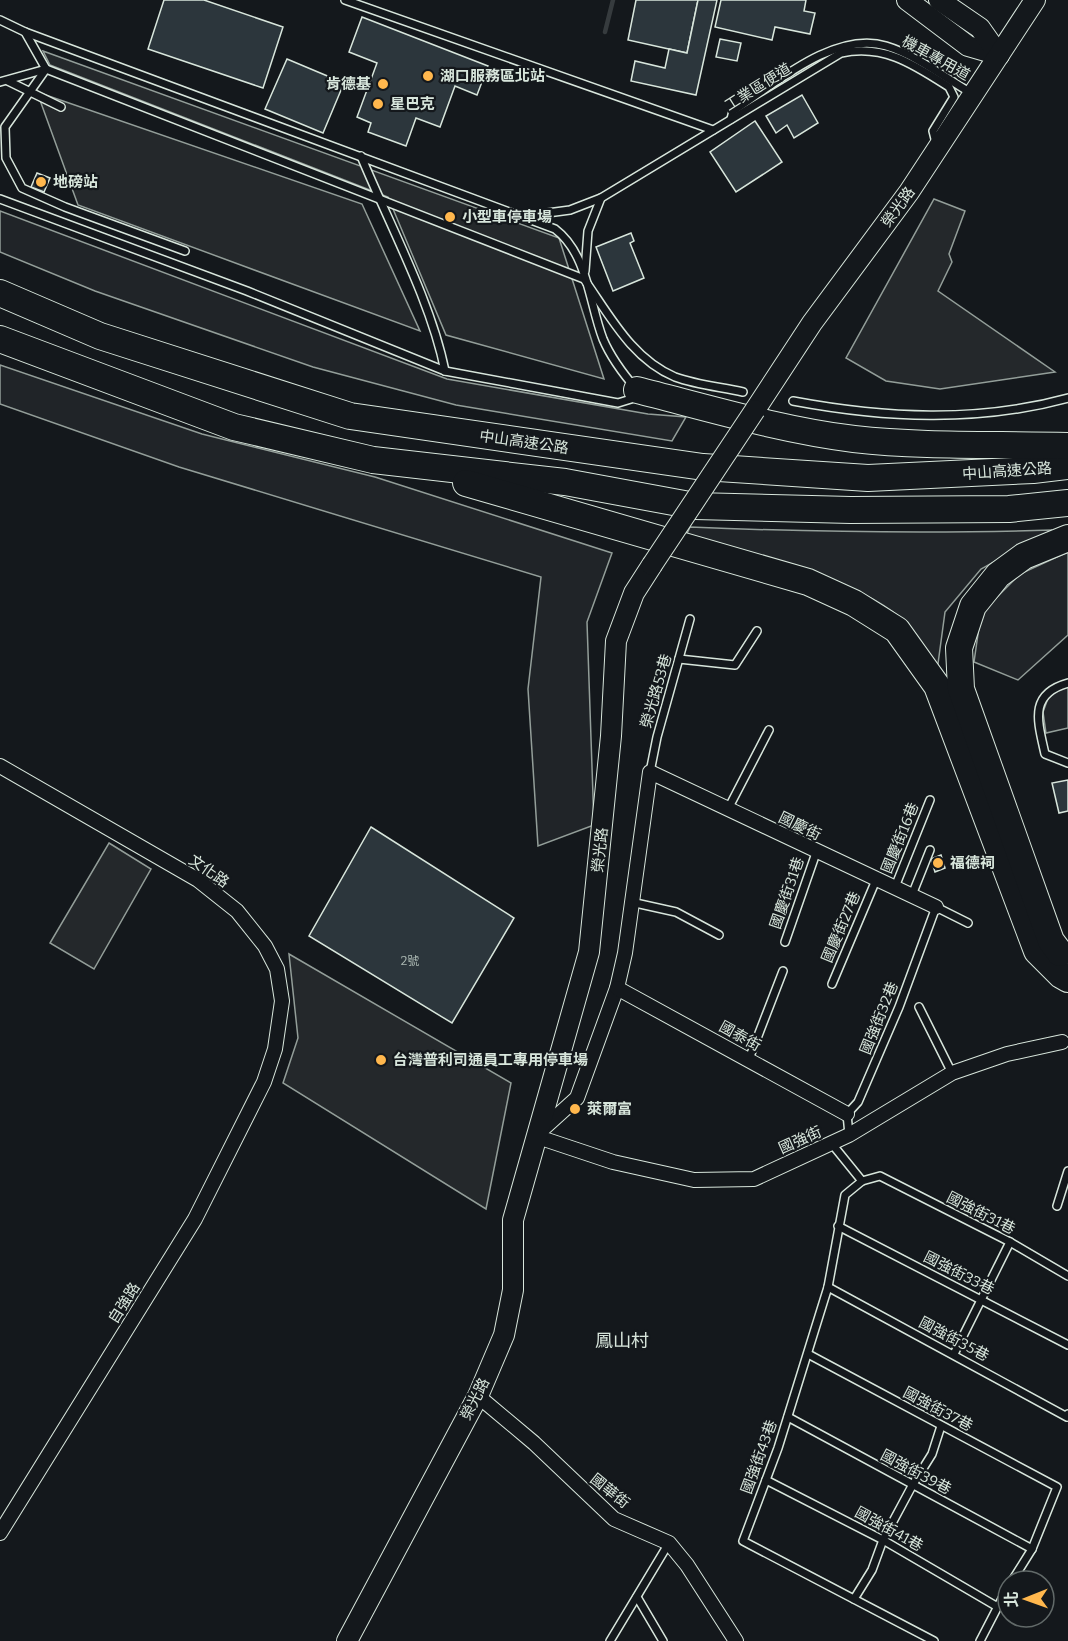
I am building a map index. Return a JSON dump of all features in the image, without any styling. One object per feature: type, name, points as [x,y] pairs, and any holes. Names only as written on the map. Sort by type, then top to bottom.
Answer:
[{"type":"highway","name":"中山高速公路","points":[[0,293],[100,336],[350,416],[703,467],[868,478],[1033,470],[1068,466]]},
{"type":"highway","points":[[0,339],[234,427],[464,483],[808,582],[854,603],[897,630],[937,686],[1037,951],[1068,979]]},
{"type":"highway","points":[[637,390],[792,428],[853,438],[886,442],[1068,446]]},
{"type":"highway","points":[[373,460],[565,482],[694,506],[850,510],[975,509],[1068,503]]},
{"type":"highway","points":[[1068,538],[1024,556],[998,575],[974,606],[959,648],[961,689],[1051,940],[1068,962]]},
{"type":"street","points":[[907,0],[968,46],[999,55]]},
{"type":"street","points":[[939,0],[980,28],[999,55]]},
{"type":"street","name":"榮光路","points":[[347,1641],[478,1396],[504,1335],[513,1290],[513,1220],[589,952],[609,760],[616,641],[634,593],[812,322],[909,192],[1035,0]]},
{"type":"street","name":"文化路","points":[[0,766],[198,880],[237,911],[265,946],[277,969],[282,1001],[275,1049],[264,1082]]},
{"type":"street","points":[[535,1136],[577,1098],[617,988],[650,772]]},
{"type":"street","name":"國慶街","points":[[650,772],[816,853],[895,887],[936,908]]},
{"type":"street","name":"國泰街","points":[[617,988],[847,1114]]},
{"type":"street","name":"國強街","points":[[535,1136],[613,1162],[694,1180],[754,1179],[849,1135],[952,1073],[1007,1054],[1066,1044]]},
{"type":"street","name":"自強路","points":[[0,1533],[195,1219],[264,1082]]},
{"type":"street","name":"國華街","points":[[478,1396],[534,1443],[614,1519],[669,1543],[687,1565],[736,1641]]},
{"type":"lane","points":[[345,0],[713,130]]},
{"type":"lane","points":[[0,20],[25,32],[555,229],[567,238],[576,253],[603,340],[624,375],[637,390],[631,399],[618,403],[445,371],[247,291],[0,200]]},
{"type":"lane","points":[[25,32],[46,69]]},
{"type":"lane","name":"機車專用道","points":[[731,119],[733,111],[824,53],[853,44],[876,44],[898,50],[973,94]]},
{"type":"lane","name":"工業區便道","points":[[522,216],[561,212],[601,198],[840,53],[868,49],[895,56],[938,80],[953,92],[952,102],[933,131],[937,150]]},
{"type":"lane","points":[[46,69],[4,127],[6,158],[22,188],[65,207],[185,251]]},
{"type":"lane","points":[[4,82],[46,69],[585,279],[622,334],[639,354],[656,367],[689,381],[743,392]]},
{"type":"lane","points":[[4,82],[61,107]]},
{"type":"lane","points":[[361,156],[411,273],[441,352],[445,371]]},
{"type":"lane","points":[[585,279],[588,231],[601,198]]},
{"type":"lane","points":[[793,401],[889,416],[950,416],[1007,411],[1068,398]]},
{"type":"lane","name":"榮光路53巷","points":[[650,772],[657,737],[690,619]]},
{"type":"lane","points":[[679,659],[735,664],[757,631]]},
{"type":"lane","points":[[1068,683],[1053,687],[1041,699],[1037,720],[1045,754],[1068,763]]},
{"type":"lane","points":[[728,809],[769,730]]},
{"type":"lane","name":"國慶街16巷","points":[[895,887],[930,800]]},
{"type":"lane","points":[[912,896],[930,850]]},
{"type":"lane","name":"國慶街31巷","points":[[784,942],[816,853]]},
{"type":"lane","name":"國慶街27巷","points":[[832,984],[876,880]]},
{"type":"lane","points":[[631,902],[676,912],[719,935]]},
{"type":"lane","points":[[936,908],[968,923]]},
{"type":"lane","name":"國強街32巷","points":[[847,1114],[858,1102],[899,1007],[936,908]]},
{"type":"lane","points":[[749,1059],[783,971]]},
{"type":"lane","points":[[919,1007],[952,1073]]},
{"type":"lane","points":[[847,1114],[849,1135]]},
{"type":"lane","points":[[832,1144],[862,1180]]},
{"type":"lane","points":[[1057,1206],[1068,1171]]},
{"type":"lane","name":"國強街31巷","points":[[862,1180],[880,1176],[1010,1242],[1068,1276]]},
{"type":"lane","name":"國強街43巷","points":[[862,1180],[845,1195],[828,1287],[788,1417],[743,1541],[934,1641]]},
{"type":"lane","name":"國強街33巷","points":[[838,1226],[1068,1345]]},
{"type":"lane","points":[[954,1354],[1010,1242]]},
{"type":"lane","name":"國強街35巷","points":[[828,1287],[1067,1415]]},
{"type":"lane","name":"國強街37巷","points":[[808,1354],[1057,1487],[1032,1549]]},
{"type":"lane","name":"國強街39巷","points":[[788,1417],[1032,1549]]},
{"type":"lane","points":[[854,1599],[872,1570],[883,1539],[932,1454],[941,1426]]},
{"type":"lane","name":"國強街41巷","points":[[766,1480],[883,1539],[996,1606]]},
{"type":"lane","points":[[610,1641],[621,1618],[637,1597],[669,1543]]},
{"type":"lane","points":[[1019,1569],[1032,1549]]},
{"type":"lane","points":[[637,1597],[663,1641]]},
{"type":"lane","points":[[980,1641],[996,1606]]},
{"type":"shaded area","name":"小型車停車場","points":[[43,51],[559,238],[604,379],[446,335],[388,197],[50,65]]},
{"type":"shaded area","points":[[37,92],[362,204],[420,331],[78,205]]},
{"type":"shaded area","points":[[934,199],[965,211],[949,254],[952,262],[938,291],[1055,372],[940,389],[886,381],[846,358]]},
{"type":"shaded area","points":[[0,211],[447,379],[648,414],[686,417],[672,441],[456,405],[313,367],[95,291],[0,252]]},
{"type":"shaded area","points":[[0,365],[202,434],[375,477],[612,553],[587,622],[594,825],[538,846],[528,689],[541,577],[179,467],[0,404]]},
{"type":"shaded area","points":[[690,527],[871,532],[1052,530],[981,569],[945,612],[937,671],[907,624],[887,608],[862,593],[802,570],[685,538]]},
{"type":"shaded area","points":[[1068,552],[1068,635],[1018,680],[974,662],[981,613],[1020,574]]},
{"type":"shaded area","points":[[1068,683],[1068,728],[1046,733],[1043,712],[1051,690]]},
{"type":"shaded area","points":[[109,843],[151,869],[94,969],[50,943]]},
{"type":"shaded area","name":"台灣普利司通員工專用停車場","points":[[289,954],[511,1083],[486,1209],[283,1083],[298,1038]]},
{"type":"building","points":[[164,0],[204,0],[283,27],[263,88],[148,49]]},
{"type":"building","points":[[636,0],[698,0],[687,53],[628,40]]},
{"type":"building","points":[[698,0],[717,0],[696,95],[631,81],[635,61],[665,68],[669,49],[687,53]]},
{"type":"building","points":[[721,0],[806,0],[804,11],[815,13],[810,34],[775,27],[772,40],[715,27]]},
{"type":"building","name":"湖口服務區北站","points":[[362,17],[488,66],[477,95],[455,86],[440,127],[416,118],[406,146],[368,132],[371,123],[357,117],[377,63],[349,52]]},
{"type":"building","points":[[720,39],[741,43],[737,61],[716,57]]},
{"type":"building","points":[[287,59],[344,83],[323,133],[265,109]]},
{"type":"building","points":[[802,95],[818,123],[794,138],[787,125],[776,133],[766,116]]},
{"type":"building","points":[[755,121],[782,162],[736,192],[710,152]]},
{"type":"building","name":"地磅站","points":[[37,173],[50,178],[44,192],[31,187]]},
{"type":"building","points":[[631,233],[634,241],[630,243],[644,278],[613,291],[596,247]]},
{"type":"building","points":[[1068,780],[1068,811],[1059,813],[1052,783]]},
{"type":"building","points":[[371,827],[514,918],[452,1023],[309,936]]},
{"type":"building","name":"福德祠","points":[[941,855],[945,868],[935,872],[931,859]]},
{"type":"waterway","points":[[605,32],[613,0]]},
{"type":"place","name":"湖口服務區北站","points":[[428,76]]},
{"type":"place","name":"肯德基","points":[[383,84]]},
{"type":"place","name":"星巴克","points":[[378,104]]},
{"type":"place","name":"地磅站","points":[[41,182]]},
{"type":"place","name":"小型車停車場","points":[[450,217]]},
{"type":"place","name":"福德祠","points":[[938,863]]},
{"type":"place","name":"台灣普利司通員工專用停車場","points":[[381,1060]]},
{"type":"place","name":"萊爾富","points":[[575,1109]]},
{"type":"district","name":"鳳山村","points":[[622,1341]]}]
